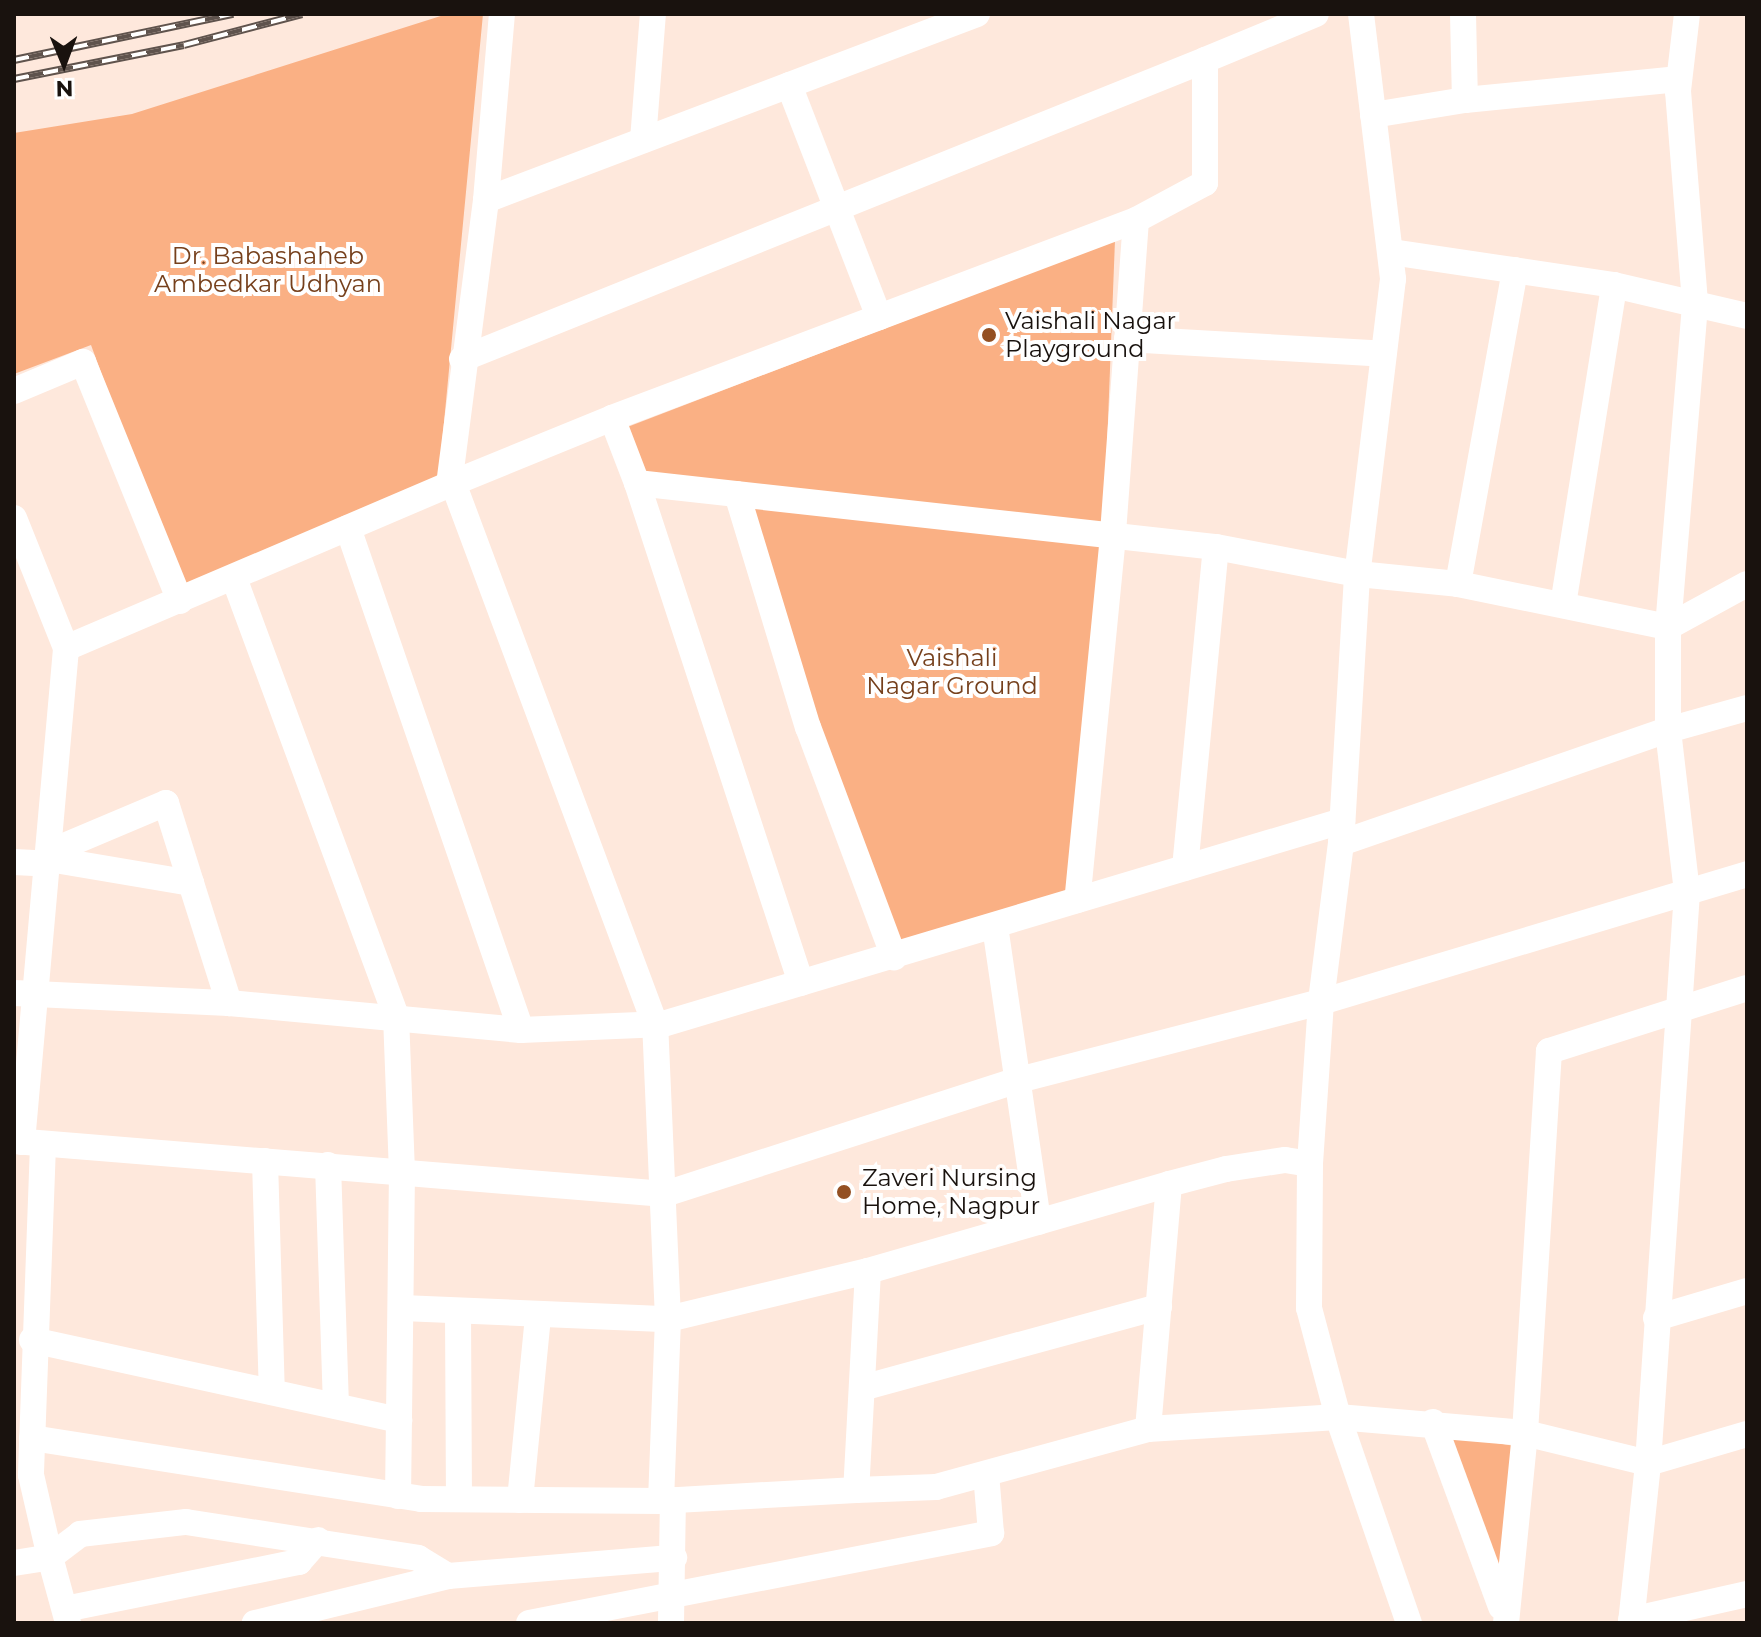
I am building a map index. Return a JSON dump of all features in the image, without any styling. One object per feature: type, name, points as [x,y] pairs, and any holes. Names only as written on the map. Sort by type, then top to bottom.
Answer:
[{"type":"street","points":[[502,14],[486,200],[462,359],[451,484],[655,1024],[665,1194],[667,1501],[674,1558],[671,1623]]},
{"type":"street","points":[[643,140],[653,14]]},
{"type":"street","points":[[486,200],[977,14]]},
{"type":"street","points":[[462,359],[1316,14]]},
{"type":"street","points":[[1361,14],[1393,279],[1358,574],[1341,832],[1321,1002],[1310,1164],[1309,1308],[1338,1417],[1409,1623]]},
{"type":"street","points":[[1463,14],[1465,100]]},
{"type":"street","points":[[1687,14],[1679,79],[1695,304],[1668,627],[1668,730],[1687,892],[1648,1463],[1631,1622],[1747,1594]]},
{"type":"street","points":[[66,648],[612,418],[1136,220],[1205,183],[1205,60]]},
{"type":"street","points":[[1373,115],[1465,100],[1679,79]]},
{"type":"street","points":[[789,85],[879,317]]},
{"type":"street","points":[[1077,900],[1113,536],[1136,220]]},
{"type":"street","points":[[1390,252],[1614,285],[1747,316]]},
{"type":"street","points":[[1458,584],[1515,270]]},
{"type":"street","points":[[1563,605],[1614,285]]},
{"type":"street","points":[[1127,339],[1384,354]]},
{"type":"street","points":[[14,391],[83,362],[180,601]]},
{"type":"street","points":[[612,418],[637,483],[801,983]]},
{"type":"street","points":[[637,483],[1216,547],[1358,574],[1458,584],[1668,627],[1747,584]]},
{"type":"street","points":[[737,494],[808,727],[894,957]]},
{"type":"street","points":[[16,528],[66,648],[49,858],[25,994],[32,1438],[23,1476],[66,1616],[299,1562],[318,1540]]},
{"type":"street","points":[[348,528],[521,1030]]},
{"type":"street","points":[[1185,868],[1216,547]]},
{"type":"street","points":[[234,578],[396,1016],[402,1171],[398,1496]]},
{"type":"street","points":[[25,994],[229,1003],[396,1016],[521,1030],[655,1024],[894,957],[1185,868],[1341,832],[1747,708]]},
{"type":"street","points":[[49,858],[166,803],[229,1003]]},
{"type":"street","points":[[14,862],[49,858],[191,883]]},
{"type":"street","points":[[26,1143],[665,1194],[1019,1080],[1321,1002],[1747,874]]},
{"type":"street","points":[[995,926],[1038,1222]]},
{"type":"street","points":[[1505,1618],[1525,1433],[1549,1051],[1747,988]]},
{"type":"street","points":[[265,1161],[272,1392]]},
{"type":"street","points":[[402,1308],[538,1318],[668,1319],[868,1271],[1169,1184],[1271,1162],[1310,1164]]},
{"type":"street","points":[[328,1165],[336,1406]]},
{"type":"street","points":[[1148,1429],[1169,1184]]},
{"type":"street","points":[[856,1490],[868,1271]]},
{"type":"street","points":[[1656,1318],[1747,1291]]},
{"type":"street","points":[[862,1388],[1159,1307]]},
{"type":"street","points":[[458,1312],[459,1499]]},
{"type":"street","points":[[520,1500],[538,1318]]},
{"type":"street","points":[[32,1340],[399,1420]]},
{"type":"street","points":[[32,1438],[398,1496],[667,1501],[936,1487],[1148,1429],[1338,1417],[1433,1422],[1525,1433],[1648,1463],[1747,1434]]},
{"type":"street","points":[[1433,1422],[1505,1618]]},
{"type":"street","points":[[529,1623],[672,1592],[991,1533],[986,1474]]},
{"type":"street","points":[[14,1563],[50,1557],[80,1534],[186,1522],[318,1540],[418,1558],[448,1576]]},
{"type":"street","points":[[255,1623],[448,1576],[674,1558]]},
{"type":"green space","name":"Dr. Babashaheb Ambedkar Udhyan","points":[[447,14],[483,14],[438,485],[181,591],[91,345],[14,374],[14,133],[132,114]]},
{"type":"green space","name":"Vaishali Nagar Playground","points":[[1115,240],[1104,524],[650,495],[617,431]]},
{"type":"green space","name":"Vaishali Nagar Ground","points":[[746,505],[1106,546],[1074,899],[896,953]]},
{"type":"green space","points":[[1448,1435],[1515,1446],[1500,1579]]},
{"type":"railway","points":[[14,60],[233,14]]},
{"type":"railway","points":[[14,79],[184,45],[302,14]]},
{"type":"place","name":"Vaishali Nagar Playground","points":[[989,335]]},
{"type":"place","name":"Zaveri Nursing Home, Nagpur","points":[[844,1192]]}]
